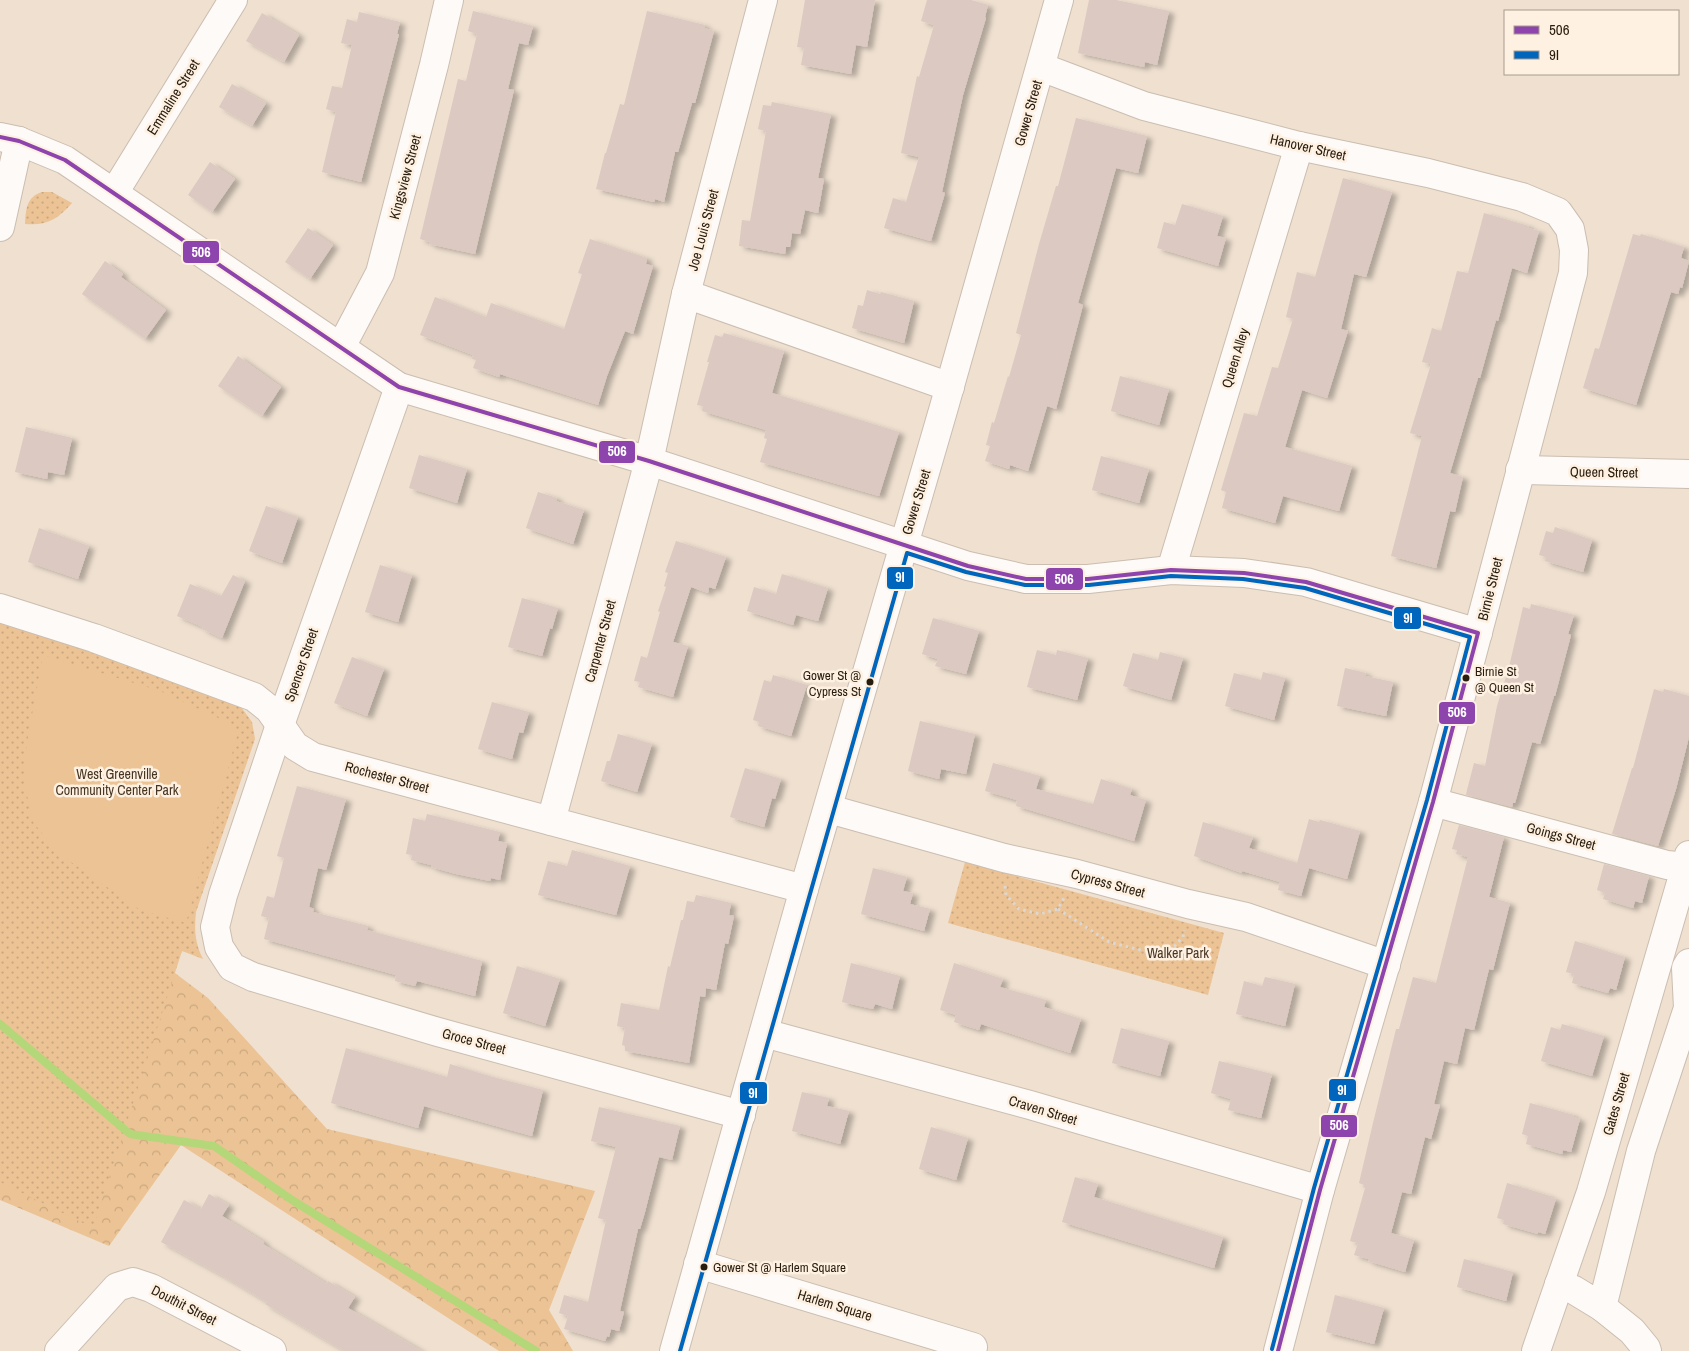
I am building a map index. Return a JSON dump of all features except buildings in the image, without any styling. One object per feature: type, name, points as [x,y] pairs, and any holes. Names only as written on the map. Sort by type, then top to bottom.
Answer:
[{"type":"street","name":"Emmaline Street","points":[[114,193],[233,0]]},
{"type":"street","name":"Kingsview Street","points":[[341,347],[380,273],[434,65],[448,0]]},
{"type":"street","name":"Joe Louis Street","points":[[649,461],[686,294],[763,0]]},
{"type":"street","name":"Gower Street","points":[[674,1351],[804,889],[829,809],[1059,0]]},
{"type":"street","name":"Hanover Street","points":[[1041,67],[1144,106],[1299,146],[1428,173],[1522,197],[1558,212],[1570,229]]},
{"type":"street","points":[[0,227],[10,139],[65,160],[399,386],[649,461],[968,566],[1026,579],[1088,579],[1171,570],[1244,573],[1306,582],[1478,634]]},
{"type":"street","name":"Queen Alley","points":[[1171,570],[1299,146]]},
{"type":"street","name":"Birnie Street","points":[[1278,1351],[1320,1190],[1433,802],[1573,273],[1574,250],[1570,229]]},
{"type":"street","points":[[686,294],[950,387]]},
{"type":"street","name":"Spencer Street","points":[[219,947],[215,927],[223,894],[399,386]]},
{"type":"street","name":"Carpenter Street","points":[[551,821],[649,461]]},
{"type":"street","name":"Queen Street","points":[[1520,470],[1689,474]]},
{"type":"street","name":"Rochester Street","points":[[0,608],[94,638],[254,696],[269,709],[295,746],[313,757],[804,889]]},
{"type":"street","name":"Goings Street","points":[[1433,802],[1667,865],[1688,863]]},
{"type":"street","name":"Cypress Street","points":[[829,809],[1004,858],[1077,874],[1188,904],[1246,917],[1386,965]]},
{"type":"street","name":"Gates Street","points":[[1536,1351],[1590,1192],[1688,863]]},
{"type":"street","name":"Groce Street","points":[[219,947],[232,967],[253,977],[438,1032],[741,1115]]},
{"type":"street","points":[[1602,1307],[1641,1151],[1688,1008],[1686,968],[1689,963]]},
{"type":"street","name":"Craven Street","points":[[764,1033],[1030,1105],[1320,1190]]},
{"type":"street","name":"Harlem Square","points":[[698,1264],[973,1347]]},
{"type":"street","name":"Douthit Street","points":[[59,1351],[117,1287],[133,1282],[151,1288],[272,1351]]},
{"type":"street","points":[[1559,1284],[1574,1290],[1602,1307],[1632,1331],[1647,1351]]},
{"type":"path","points":[[1058,909],[1110,942],[1144,951],[1168,953],[1183,937],[1188,904]]},
{"type":"green space","points":[[42,192],[52,192],[72,203],[52,220],[40,224],[25,224],[30,201]]},
{"type":"green space","name":"West Greenville Community Center Park","points":[[0,616],[238,703],[252,722],[255,739],[196,912],[196,936],[203,959],[182,951],[93,1228],[0,1182]]},
{"type":"green space","points":[[43,655],[160,691],[227,722],[237,736],[186,923],[140,910],[58,853],[33,822],[24,782],[27,742]]},
{"type":"green space","name":"Walker Park","points":[[965,862],[1224,933],[1208,995],[948,923]]},
{"type":"green space","points":[[0,970],[171,970],[208,998],[327,1129],[595,1191],[549,1310],[573,1351],[499,1351],[181,1145],[109,1246],[0,1200]]},
{"type":"waterway","points":[[0,1024],[130,1134],[214,1146],[292,1200],[536,1351]]},
{"type":"transit line","name":"506","points":[[0,137],[19,141],[65,160],[399,387],[649,461],[968,566],[1026,579],[1088,579],[1171,570],[1244,573],[1306,582],[1478,633],[1433,802],[1320,1190],[1278,1351]]},
{"type":"transit line","name":"9I","points":[[680,1351],[907,553],[966,572],[1025,585],[1089,585],[1171,576],[1243,579],[1305,588],[1470,637],[1427,800],[1314,1188],[1272,1349]]},
{"type":"place","name":"Birnie St @ Queen St","points":[[1466,678]]},
{"type":"place","name":"Gower St @ Cypress St","points":[[870,682]]},
{"type":"place","name":"Gower St @ Harlem Square","points":[[704,1267]]}]
